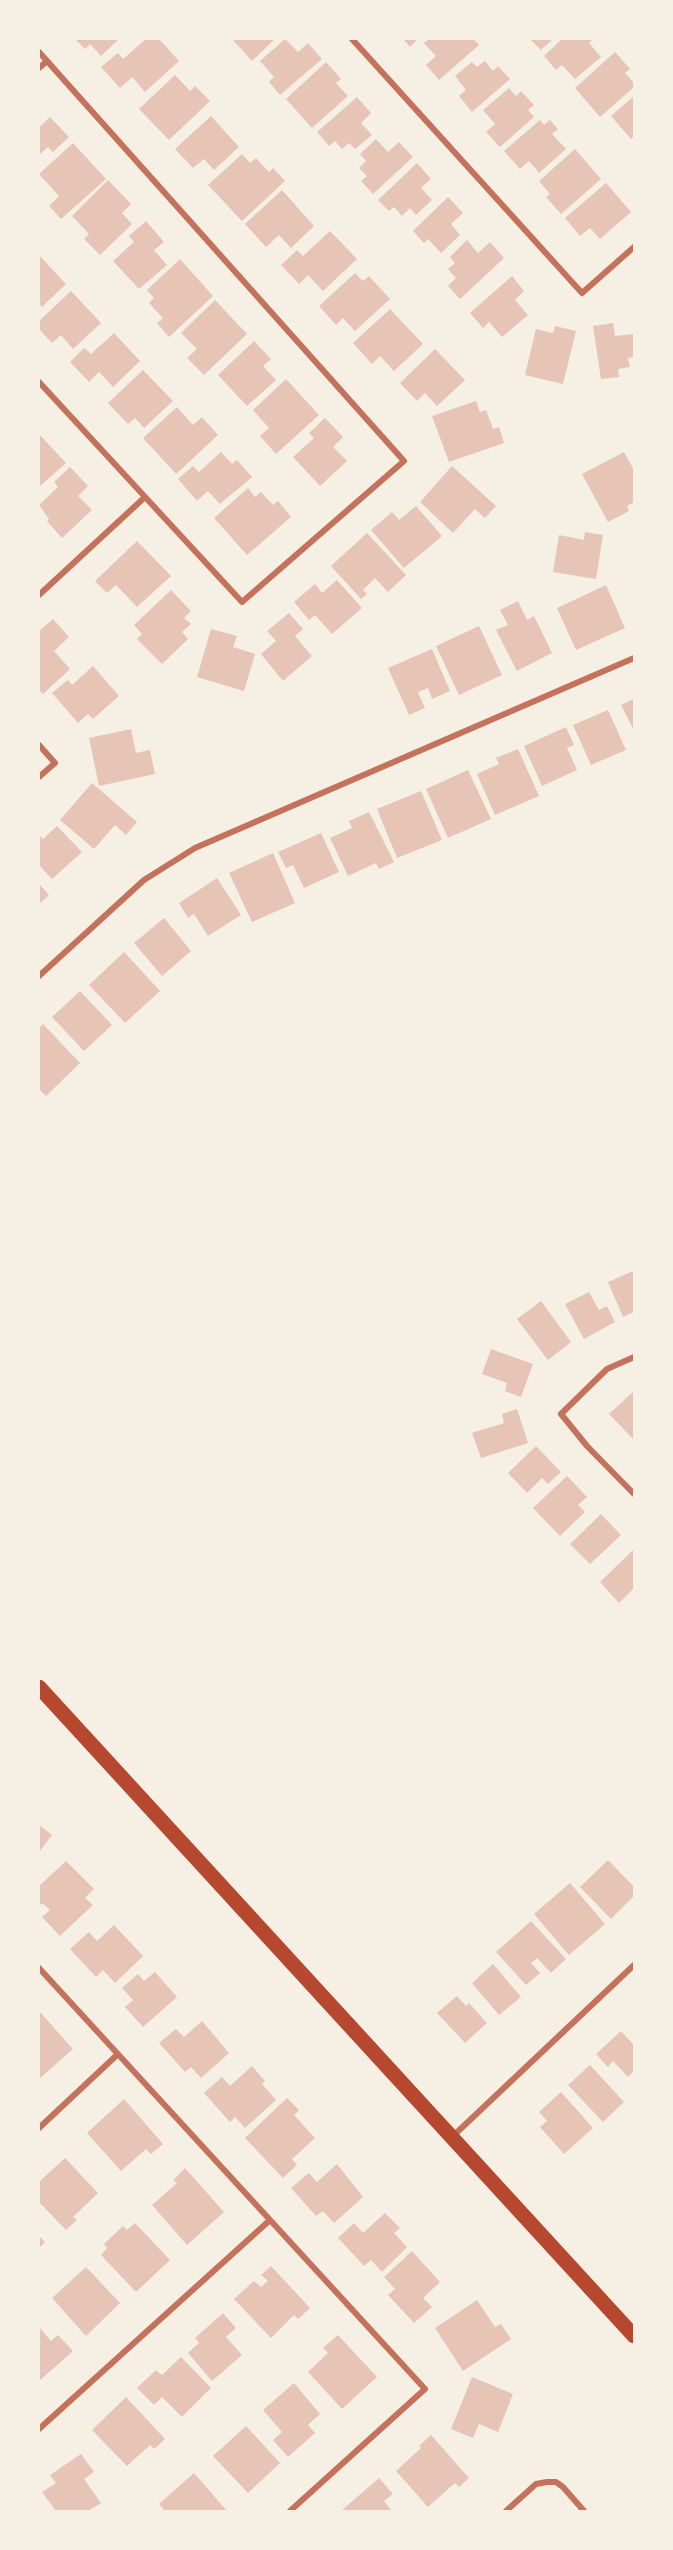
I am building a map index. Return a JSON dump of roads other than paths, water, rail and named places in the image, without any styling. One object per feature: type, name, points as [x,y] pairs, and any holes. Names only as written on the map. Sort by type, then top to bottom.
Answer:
[{"type":"main road","points":[[39,1687],[634,2336]]},
{"type":"street","points":[[352,39],[582,293],[634,247]]},
{"type":"street","points":[[39,52],[404,461],[242,602],[39,382]]},
{"type":"street","points":[[39,68],[47,61]]},
{"type":"street","points":[[39,595],[145,497]]},
{"type":"street","points":[[39,975],[144,880],[195,848],[634,658]]},
{"type":"street","points":[[39,745],[55,763],[39,777]]},
{"type":"street","points":[[634,1357],[607,1369],[561,1413],[587,1446],[634,1494]]},
{"type":"street","points":[[451,2137],[634,1965]]},
{"type":"street","points":[[39,1968],[425,2390],[290,2511]]},
{"type":"street","points":[[39,2128],[118,2055]]},
{"type":"street","points":[[39,2429],[270,2220]]},
{"type":"street","points":[[506,2511],[536,2484],[547,2482],[556,2482],[563,2487],[584,2511]]}]
